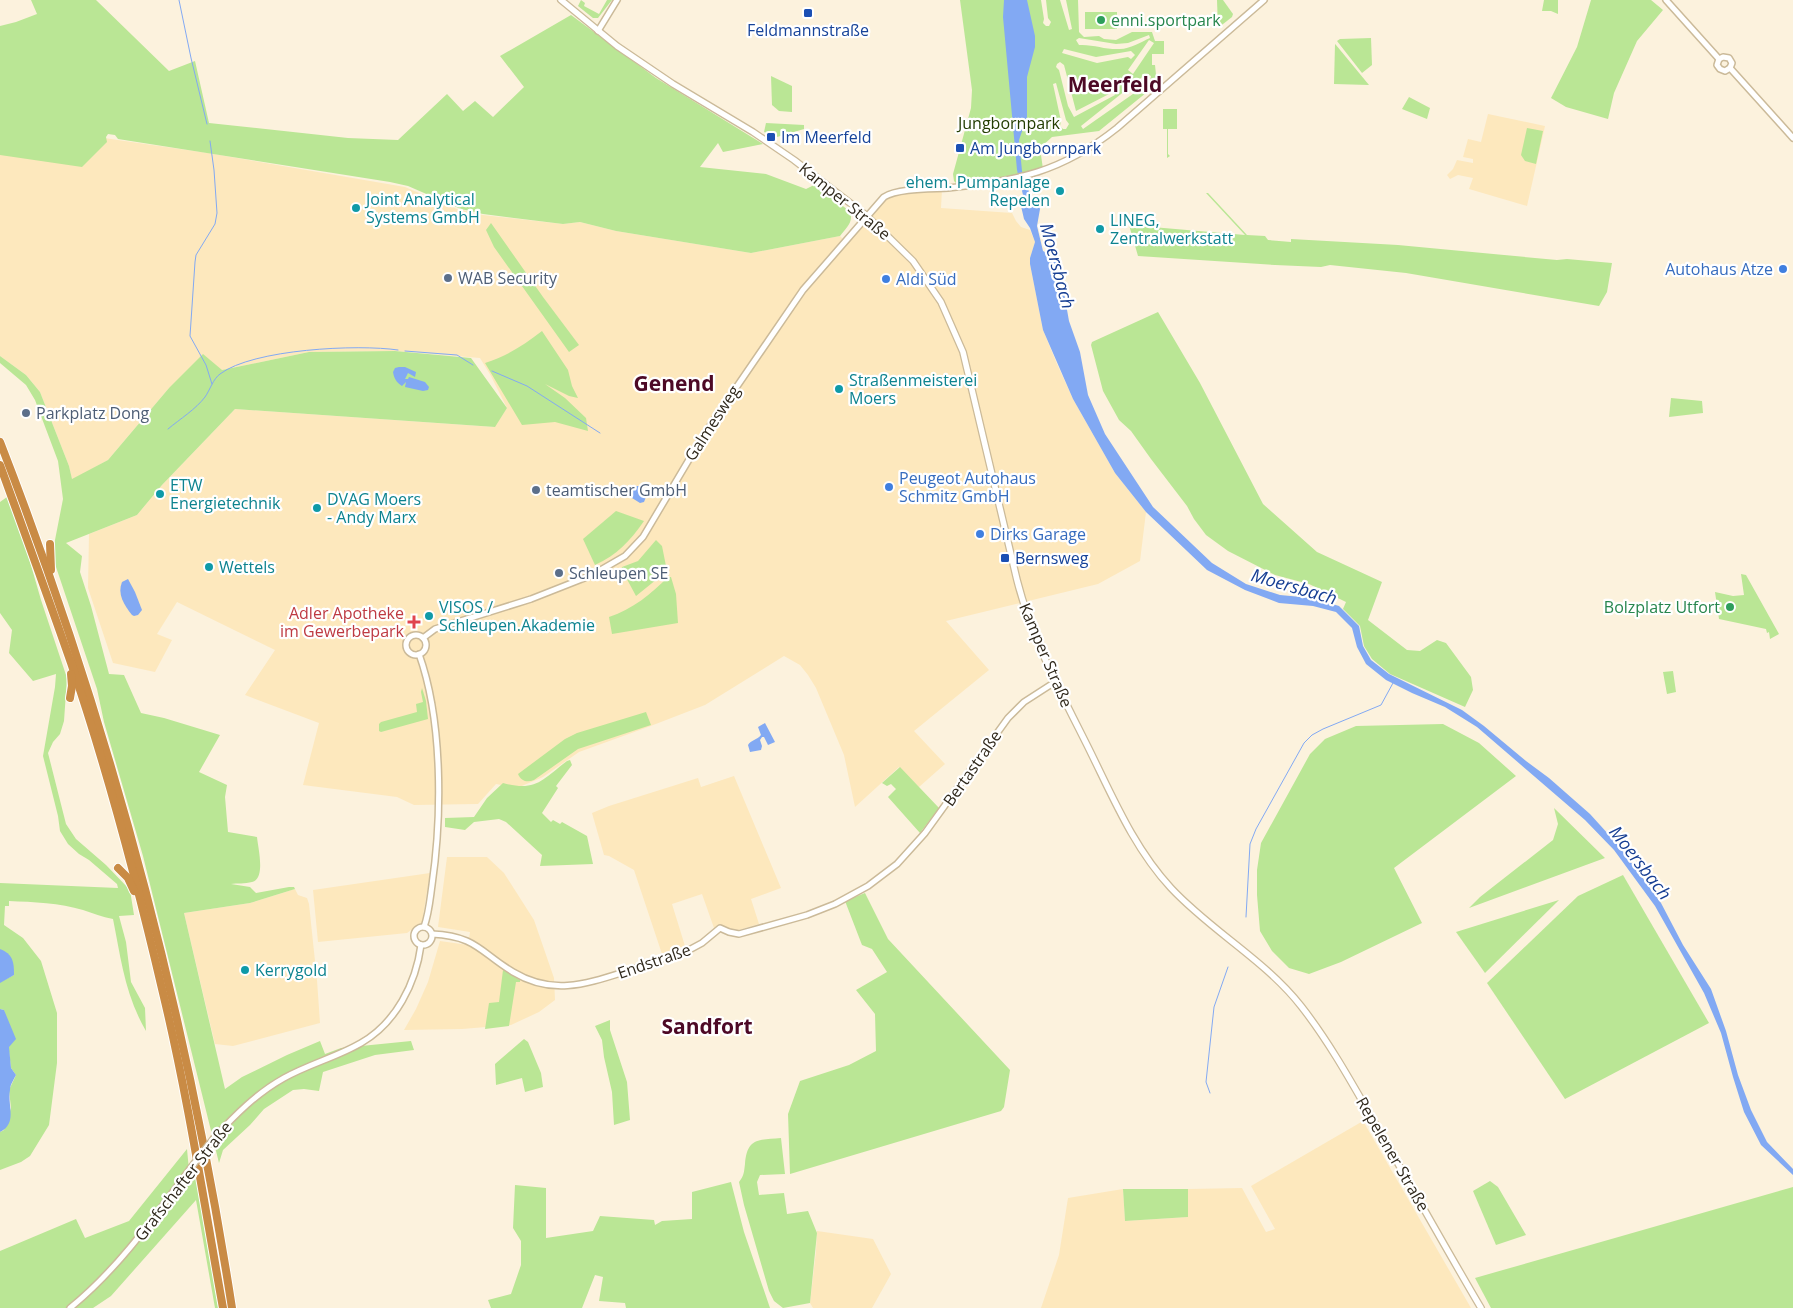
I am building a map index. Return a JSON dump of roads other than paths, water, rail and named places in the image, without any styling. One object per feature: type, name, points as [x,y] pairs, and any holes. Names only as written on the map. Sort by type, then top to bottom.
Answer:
[{"type":"highway","points":[[0,442],[53,584],[112,765],[161,947],[210,1173],[232,1308]]},
{"type":"highway","points":[[0,464],[40,571],[68,654],[113,801],[163,993],[183,1085],[223,1308]]},
{"type":"highway","points":[[50,544],[53,584]]},
{"type":"highway","points":[[68,654],[72,686],[70,698]]},
{"type":"highway","points":[[118,868],[132,885],[146,928]]},
{"type":"main road","name":"Kamper Straße","points":[[561,0],[617,46],[673,84],[774,146],[867,216],[913,261],[940,302],[959,342],[971,383],[1023,603],[1036,639],[1055,682],[1129,829],[1157,872],[1173,890],[1258,962],[1299,1003]]},
{"type":"main road","name":"Repelener Straße","points":[[1299,1003],[1319,1030],[1350,1080],[1481,1308]]},
{"type":"street","points":[[598,31],[617,0]]},
{"type":"street","points":[[867,216],[879,201],[890,193],[977,185],[1016,178],[1068,160],[1102,140],[1264,0]]},
{"type":"street","points":[[1666,0],[1719,58]]},
{"type":"street","points":[[1725,56],[1729,58],[1732,63],[1730,68],[1725,71],[1720,69],[1717,63],[1719,58],[1725,56]]},
{"type":"street","points":[[1730,68],[1793,138]]},
{"type":"street","name":"Galmesweg","points":[[422,638],[435,629],[523,602],[592,575],[611,565],[630,551],[643,537],[708,428],[802,290],[867,216]]},
{"type":"street","points":[[414,636],[422,638],[425,647],[419,654],[415,655],[408,652],[406,642],[414,636]]},
{"type":"street","points":[[419,654],[430,691],[434,714],[438,787],[435,863],[424,927]]},
{"type":"street","name":"Bertastraße","points":[[897,864],[925,833],[1008,718],[1024,702],[1055,682]]},
{"type":"street","name":"Endstraße","points":[[432,934],[455,936],[472,943],[524,978],[551,986],[567,987],[596,981],[689,950],[702,943],[720,928],[739,934],[807,914],[853,894],[878,879],[897,864]]},
{"type":"street","points":[[424,927],[429,929],[432,934],[431,941],[421,945],[416,942],[414,934],[417,929],[424,927]]},
{"type":"street","name":"Grafschafter Straße","points":[[70,1308],[93,1288],[121,1259],[214,1138],[238,1113],[255,1098],[283,1079],[316,1062],[362,1043],[389,1019],[409,987],[421,945]]},
{"type":"water","name":"Moersbach","points":[[1004,0],[1027,0],[1035,36],[1035,47],[1027,77],[1027,117],[1019,140],[1022,171],[1031,198],[1037,201],[1040,209],[1037,226],[1043,251],[1058,259],[1069,321],[1080,352],[1088,395],[1105,434],[1153,507],[1212,563],[1246,584],[1280,595],[1312,598],[1339,606],[1359,626],[1363,646],[1371,660],[1389,674],[1462,710],[1549,778],[1590,814],[1619,846],[1661,903],[1683,945],[1711,989],[1751,1110],[1767,1142],[1793,1169],[1793,1175],[1761,1145],[1744,1112],[1721,1033],[1704,993],[1655,906],[1614,850],[1585,820],[1477,727],[1445,707],[1386,680],[1366,664],[1357,647],[1352,628],[1336,612],[1313,606],[1279,603],[1245,590],[1207,570],[1146,512],[1115,473],[1073,399],[1043,330],[1030,264],[1035,242],[1030,228],[1024,219],[1021,206],[1023,195],[1017,170],[1003,17]]},
{"type":"water","points":[[405,367],[416,372],[415,377],[408,373],[405,379],[409,377],[425,382],[429,387],[428,390],[423,391],[405,387],[406,382],[402,386],[396,380],[393,372],[395,368]]},
{"type":"water","points":[[634,486],[642,486],[649,495],[644,502],[640,503],[632,498],[630,490]]},
{"type":"water","points":[[128,579],[142,610],[138,615],[134,616],[126,607],[120,591],[122,582]]},
{"type":"water","points":[[765,723],[775,742],[768,745],[764,737],[762,737],[760,740],[761,750],[750,752],[748,745],[761,735],[758,727]]},
{"type":"water","points":[[0,949],[8,953],[12,959],[14,975],[0,983]]},
{"type":"water","points":[[0,1009],[4,1010],[16,1039],[9,1047],[11,1068],[16,1075],[10,1088],[11,1113],[9,1124],[0,1132]]},
{"type":"waterway","points":[[179,0],[207,124]]},
{"type":"waterway","points":[[210,141],[217,213],[215,224],[196,255],[190,336],[206,365],[212,384]]},
{"type":"waterway","points":[[168,429],[193,410],[205,397],[220,374],[235,366],[256,359],[306,350],[333,348],[398,350]]},
{"type":"waterway","points":[[405,351],[457,355],[473,365]]},
{"type":"waterway","points":[[492,371],[527,386],[600,433]]},
{"type":"waterway","points":[[1246,917],[1250,844],[1256,829],[1304,743],[1312,735],[1323,729],[1381,705],[1393,683]]},
{"type":"waterway","points":[[1210,1093],[1206,1082],[1214,1007],[1228,967]]},
{"type":"place","name":"Feldmannstraße","points":[[808,13]]},
{"type":"place","name":"enni.sportpark","points":[[1101,20]]},
{"type":"place","name":"Im Meerfeld","points":[[771,137]]},
{"type":"place","name":"Am Jungbornpark","points":[[960,148]]},
{"type":"place","name":"ehem. Pumpanlage Repelen","points":[[1060,191]]},
{"type":"place","name":"Joint Analytical Systems GmbH","points":[[356,208]]},
{"type":"place","name":"LINEG, Zentralwerkstatt","points":[[1100,229]]},
{"type":"place","name":"Autohaus Atze","points":[[1783,269]]},
{"type":"place","name":"WAB Security","points":[[448,278]]},
{"type":"place","name":"Aldi Süd","points":[[886,279]]},
{"type":"place","name":"Straßenmeisterei Moers","points":[[839,389]]},
{"type":"place","name":"Parkplatz Dong","points":[[26,413]]},
{"type":"place","name":"Peugeot Autohaus Schmitz GmbH","points":[[889,487]]},
{"type":"place","name":"teamtischer GmbH","points":[[536,490]]},
{"type":"place","name":"ETW Energietechnik","points":[[160,494]]},
{"type":"place","name":"DVAG Moers - Andy Marx","points":[[317,508]]},
{"type":"place","name":"Dirks Garage","points":[[980,534]]},
{"type":"place","name":"Bernsweg","points":[[1005,558]]},
{"type":"place","name":"Wettels","points":[[209,567]]},
{"type":"place","name":"Schleupen SE","points":[[559,573]]},
{"type":"place","name":"Bolzplatz Utfort","points":[[1730,607]]},
{"type":"place","name":"VISOS / Schleupen.Akademie","points":[[429,616]]},
{"type":"place","name":"Adler Apotheke im Gewerbepark","points":[[414,622]]},
{"type":"place","name":"Kerrygold","points":[[245,970]]},
{"type":"district","name":"Meerfeld","points":[[1115,85]]},
{"type":"district","name":"Genend","points":[[674,384]]},
{"type":"district","name":"Sandfort","points":[[707,1027]]},
{"type":"park label","name":"Jungbornpark","points":[[1009,123]]}]
